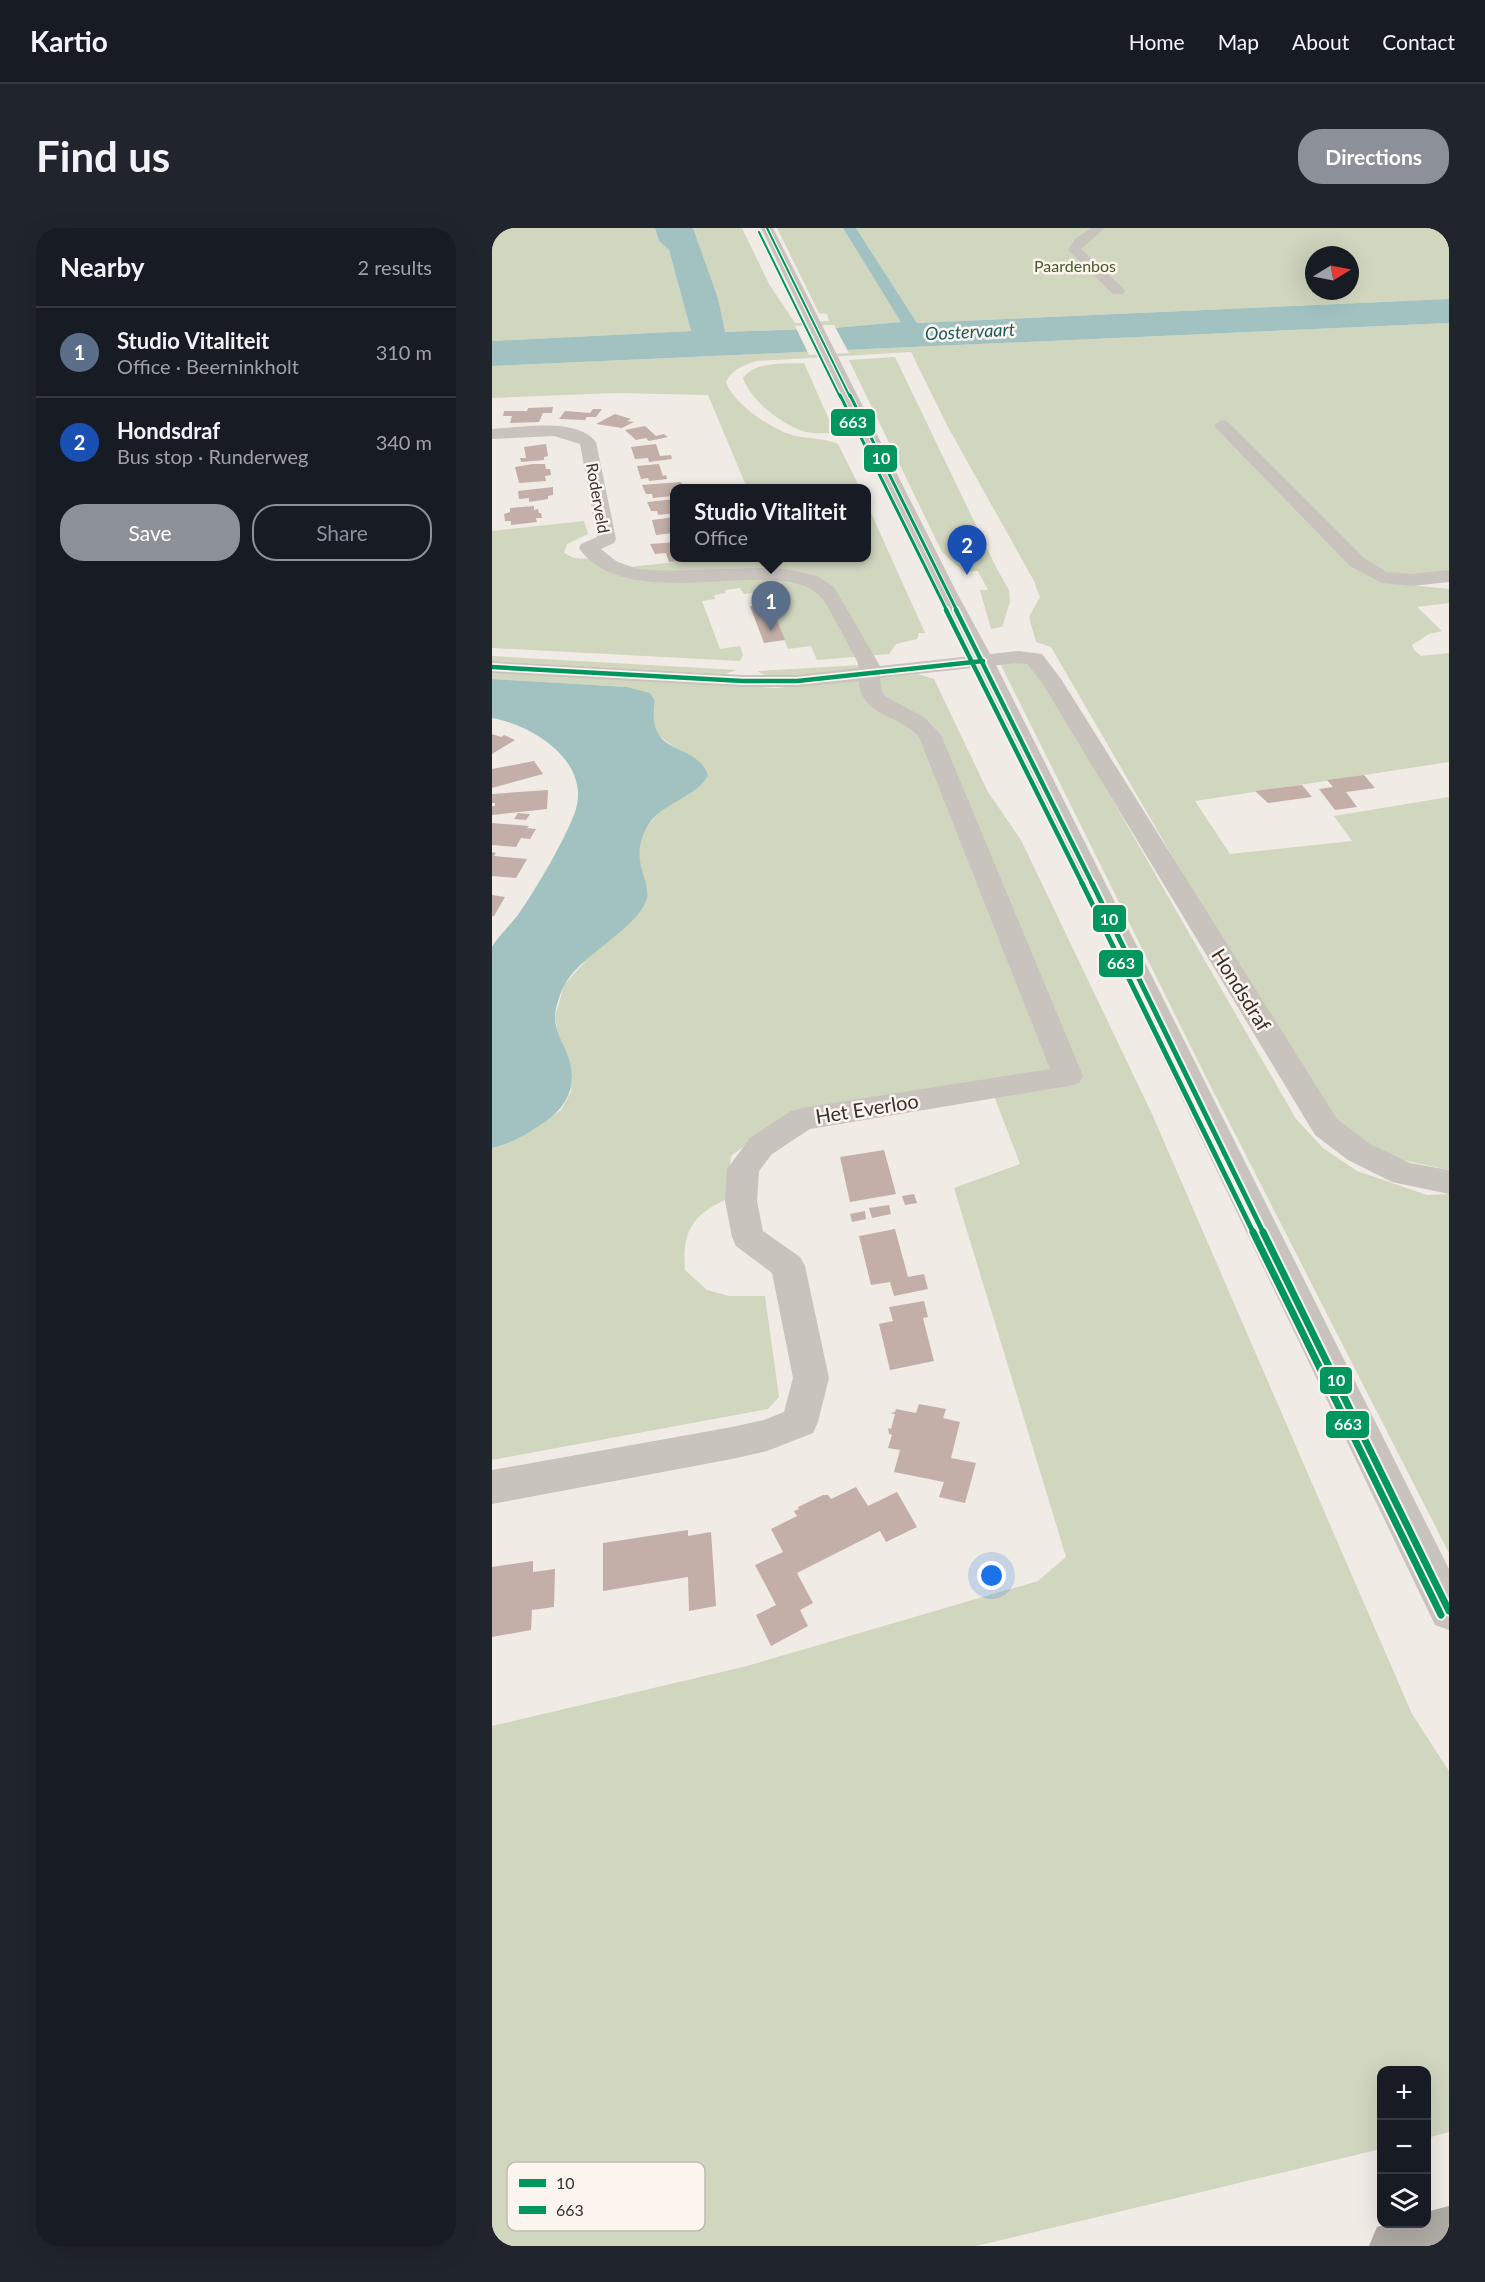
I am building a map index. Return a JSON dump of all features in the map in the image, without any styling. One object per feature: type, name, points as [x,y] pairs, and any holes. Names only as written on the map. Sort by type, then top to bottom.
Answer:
[{"type":"highway","points":[[1396,2246],[1449,2233]]},
{"type":"street","points":[[767,228],[947,593],[983,661],[1449,1611]]},
{"type":"street","points":[[1099,228],[1079,242],[1074,250],[1118,291]]},
{"type":"street","points":[[1222,425],[1357,562],[1382,577],[1446,580]]},
{"type":"street","name":"Roderveld","points":[[492,434],[554,430],[579,436],[588,442],[607,539],[588,548],[610,567],[630,574],[660,577],[798,574],[820,583],[836,603],[872,673]]},
{"type":"street","name":"Hondsdraf","points":[[983,661],[1019,657],[1034,659],[1050,679],[1326,1127],[1359,1152],[1403,1174],[1449,1182]]},
{"type":"street","points":[[492,667],[743,681],[797,681],[983,661]]},
{"type":"street","name":"Het Everloo","points":[[492,1486],[732,1443],[767,1435],[800,1422],[811,1378],[788,1266],[748,1237],[741,1201],[743,1169],[761,1146],[801,1119],[1068,1076],[930,735],[914,719],[883,705],[873,695],[869,684],[872,673]]},
{"type":"green space","points":[[492,228],[655,228],[659,241],[669,250],[691,331],[492,341]]},
{"type":"green space","points":[[693,228],[742,228],[769,284],[795,323],[829,321],[827,314],[819,313],[777,228],[843,228],[902,322],[834,328],[724,332],[718,298]]},
{"type":"green space","name":"Paardenbos","points":[[856,228],[1449,228],[1449,299],[917,323]]},
{"type":"green space","points":[[1449,323],[1449,571],[1410,585],[1449,589],[1449,603],[1417,607],[1442,631],[1429,634],[1412,645],[1421,656],[1449,653],[1449,762],[1195,801],[1230,854],[1352,841],[1334,816],[1449,797],[1449,1170],[1388,1157],[1343,1131],[1283,1047],[1051,647],[1036,642],[1029,617],[1040,597],[1034,581],[948,427],[911,352],[757,361],[735,371],[726,382],[737,399],[766,423],[796,436],[838,444],[858,484],[745,484],[708,395],[614,393],[492,398],[492,366]]},
{"type":"green space","points":[[895,357],[1009,590],[1010,602],[1002,627],[991,629],[980,590],[988,590],[978,571],[964,572],[942,552],[849,360]]},
{"type":"green space","points":[[804,363],[834,433],[806,432],[787,424],[760,403],[743,378],[763,366]]},
{"type":"green space","points":[[871,513],[925,633],[919,633],[917,639],[896,644],[889,654],[817,660],[811,646],[788,649],[764,591],[744,594],[740,588],[725,590],[726,593],[714,595],[715,599],[702,601],[720,649],[740,646],[743,655],[740,661],[492,648],[492,531],[584,521],[588,534],[567,544],[564,553],[574,558],[592,559],[611,573],[633,578],[633,572],[605,556],[630,567],[675,562],[871,562]]},
{"type":"green space","points":[[492,656],[737,670],[725,674],[492,661]]},
{"type":"green space","points":[[999,661],[1026,663],[1039,672],[1296,1119],[1323,1148],[1357,1171],[1427,1195],[1449,1194],[1449,1553],[1207,1079]]},
{"type":"green space","points":[[861,665],[862,669],[790,676],[776,676],[758,671]]},
{"type":"green space","points":[[492,672],[776,688],[918,674],[934,679],[988,792],[1021,840],[1152,1114],[1412,1714],[1449,1771],[1449,2132],[1431,2137],[1431,2066],[1377,2066],[1377,2150],[976,2246],[492,2246],[492,1726],[747,1666],[1038,1581],[1066,1557],[954,1188],[1020,1164],[988,1080],[757,1136],[731,1156],[727,1199],[705,1211],[692,1226],[685,1245],[685,1270],[707,1290],[729,1296],[765,1296],[779,1397],[768,1409],[492,1460],[492,1148],[502,1146],[535,1129],[561,1110],[571,1092],[572,1072],[558,1035],[555,1017],[564,985],[648,892],[639,861],[640,840],[657,815],[673,802],[691,793],[677,749],[658,735],[654,726],[655,701],[627,687],[492,679]]},
{"type":"water","name":"Oostervaart","points":[[655,228],[693,228],[718,298],[725,332],[834,328],[901,322],[843,228],[856,228],[917,323],[1449,299],[1449,323],[492,366],[492,341],[691,331],[669,250],[659,241]]},
{"type":"water","points":[[492,679],[627,687],[650,693],[655,701],[654,719],[657,732],[664,741],[702,764],[708,775],[696,789],[661,812],[647,827],[640,851],[640,861],[648,894],[646,901],[631,922],[581,965],[562,989],[555,1021],[572,1072],[572,1082],[566,1100],[554,1115],[539,1126],[513,1141],[492,1148],[492,947],[520,912],[550,863],[575,812],[578,794],[575,777],[567,762],[555,749],[525,729],[492,718]]},
{"type":"pier","points":[[834,325],[849,353],[809,355],[795,326]]},
{"type":"building","points":[[553,407],[552,413],[543,413],[539,422],[510,423],[512,416],[503,416],[504,411],[527,411],[528,408]]},
{"type":"building","points":[[593,409],[602,409],[596,417],[587,417],[585,420],[559,419],[565,411],[590,413]]},
{"type":"building","points":[[615,414],[634,422],[622,428],[596,424]]},
{"type":"building","points":[[645,426],[656,436],[664,434],[668,437],[649,441],[646,438],[636,440],[625,430]]},
{"type":"building","points":[[546,444],[548,456],[544,457],[544,460],[521,462],[520,458],[526,458],[524,447]]},
{"type":"building","points":[[656,444],[660,456],[671,455],[672,459],[649,462],[648,458],[635,459],[631,447]]},
{"type":"building","points":[[545,464],[546,469],[550,469],[551,475],[545,476],[546,481],[519,483],[515,467]]},
{"type":"building","points":[[659,464],[663,476],[666,475],[667,479],[649,481],[648,478],[641,479],[637,466]]},
{"type":"building","points":[[681,482],[682,484],[670,484],[670,496],[653,498],[652,494],[646,494],[642,485]]},
{"type":"building","points":[[553,487],[553,495],[548,496],[548,499],[529,502],[529,498],[519,499],[518,491]]},
{"type":"building","points":[[670,500],[670,514],[658,515],[657,511],[651,511],[647,502]]},
{"type":"building","points":[[534,506],[534,510],[538,509],[542,518],[536,518],[537,522],[511,525],[511,521],[505,521],[504,514],[510,512],[510,508]]},
{"type":"building","points":[[670,518],[670,533],[656,535],[652,520]]},
{"type":"building","points":[[670,542],[670,562],[666,553],[655,554],[650,544]]},
{"type":"building","points":[[770,603],[785,640],[764,643],[750,606]]},
{"type":"building","points":[[492,734],[501,737],[504,735],[515,740],[492,754]]},
{"type":"building","points":[[534,761],[543,774],[492,788],[492,769]]},
{"type":"building","points":[[1364,775],[1375,788],[1346,792],[1357,807],[1335,810],[1319,789],[1333,787],[1327,780]]},
{"type":"building","points":[[1302,785],[1312,797],[1268,803],[1255,791]]},
{"type":"building","points":[[548,790],[547,809],[492,815],[492,806],[495,806],[495,803],[492,803],[492,794]]},
{"type":"building","points":[[518,813],[530,814],[526,820],[514,819]]},
{"type":"building","points":[[492,823],[529,826],[527,828],[536,829],[530,839],[521,838],[516,847],[492,845]]},
{"type":"building","points":[[492,852],[496,853],[494,856],[527,859],[516,878],[492,876]]},
{"type":"building","points":[[492,895],[505,897],[494,916],[492,916]]},
{"type":"building","points":[[884,1150],[896,1194],[850,1202],[840,1157]]},
{"type":"building","points":[[914,1194],[917,1203],[905,1205],[902,1196]]},
{"type":"building","points":[[889,1205],[891,1214],[872,1218],[869,1208]]},
{"type":"building","points":[[865,1211],[866,1219],[852,1222],[850,1214]]},
{"type":"building","points":[[895,1229],[908,1277],[924,1274],[928,1289],[894,1296],[890,1282],[871,1285],[859,1236]]},
{"type":"building","points":[[924,1301],[928,1317],[923,1318],[934,1361],[890,1370],[879,1324],[893,1321],[889,1307]]},
{"type":"building","points":[[919,1404],[946,1409],[943,1418],[960,1422],[951,1458],[976,1463],[965,1503],[939,1497],[944,1482],[894,1472],[900,1450],[888,1448],[892,1435],[889,1434],[888,1428],[891,1429],[895,1414],[890,1413],[895,1412],[896,1409],[916,1413]]},
{"type":"building","points":[[856,1487],[868,1506],[897,1492],[917,1527],[886,1542],[880,1531],[797,1573],[813,1603],[800,1610],[808,1626],[771,1646],[756,1615],[776,1605],[755,1565],[783,1552],[771,1529],[797,1516],[794,1511],[799,1509],[798,1507],[823,1495],[828,1495],[831,1499]]},
{"type":"building","points":[[688,1530],[688,1536],[711,1532],[716,1606],[689,1611],[688,1577],[603,1591],[603,1543]]},
{"type":"building","points":[[533,1561],[533,1572],[555,1569],[554,1607],[532,1610],[531,1630],[492,1637],[492,1567]]},
{"type":"transit line","name":"10","points":[[767,228],[947,593],[983,661],[1449,1611]]},
{"type":"transit line","name":"663","points":[[759,232],[939,597],[975,665],[1441,1615]]},
{"type":"transit line","name":"10","points":[[492,667],[743,681],[797,681],[983,661]]},
{"type":"place","name":"Hondsdraf","points":[[967,575]]},
{"type":"place","name":"Studio Vitaliteit","points":[[771,631]]}]
